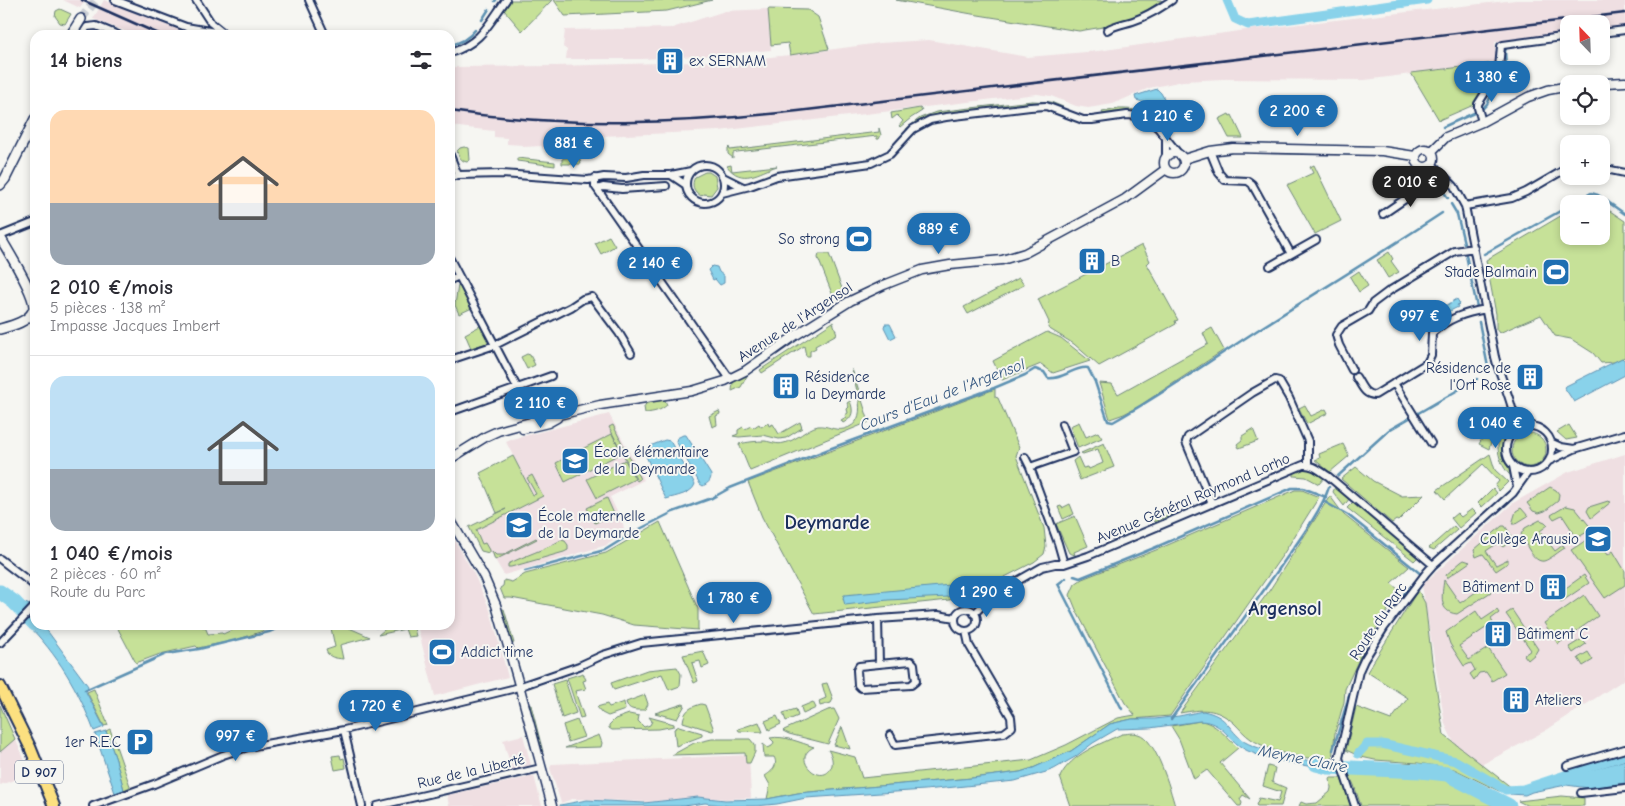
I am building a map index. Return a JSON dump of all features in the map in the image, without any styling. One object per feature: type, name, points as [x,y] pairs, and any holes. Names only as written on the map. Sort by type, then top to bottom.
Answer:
[{"type":"main road","points":[[75,30],[81,19]]},
{"type":"main road","points":[[0,185],[30,139]]},
{"type":"main road","points":[[0,194],[30,140]]},
{"type":"main road","points":[[0,237],[30,293]]},
{"type":"main road","points":[[0,329],[18,323],[30,315]]},
{"type":"main road","name":"D 907","points":[[0,686],[30,747],[54,806]]},
{"type":"street","points":[[115,0],[186,27],[202,30]]},
{"type":"street","points":[[196,0],[214,27],[220,30]]},
{"type":"street","points":[[309,0],[323,30]]},
{"type":"street","points":[[455,51],[473,43],[506,0]]},
{"type":"street","points":[[1107,30],[1114,26],[1148,16],[1172,0]]},
{"type":"street","points":[[84,30],[93,25],[106,30]]},
{"type":"street","points":[[1610,32],[1625,30]]},
{"type":"street","points":[[1482,122],[1478,104],[1497,74],[1501,46],[1503,44],[1560,37]]},
{"type":"street","points":[[1610,83],[1625,82]]},
{"type":"street","points":[[1432,151],[1446,137],[1482,122],[1535,94],[1560,88]]},
{"type":"street","points":[[671,175],[686,185],[691,196],[701,202],[713,201],[722,193],[777,176],[871,163],[890,154],[913,130],[930,120],[946,116],[1046,106],[1083,120],[1128,115],[1139,116],[1150,121],[1166,137],[1181,156],[1184,166],[1180,172],[1173,173],[1166,169],[1164,163],[1166,157],[1166,137]]},
{"type":"street","points":[[1166,157],[1170,153],[1181,156],[1233,148],[1392,151],[1415,156]]},
{"type":"street","points":[[1415,156],[1422,149],[1432,151]]},
{"type":"street","points":[[1210,151],[1219,172],[1225,180],[1248,181],[1252,184],[1291,254]]},
{"type":"street","points":[[1383,214],[1427,182],[1429,166],[1434,158],[1432,151]]},
{"type":"street","points":[[1415,156],[1418,165],[1429,166],[1454,186],[1465,206],[1499,374],[1513,410],[1514,433]]},
{"type":"street","points":[[455,176],[502,174],[582,180],[671,175],[691,171],[700,166],[710,166],[743,187]]},
{"type":"street","points":[[455,168],[458,175]]},
{"type":"street","name":"Avenue de l'Argensol","points":[[455,456],[487,436],[534,421],[640,398],[692,391],[730,379],[850,301],[922,270],[950,264],[1002,260],[1024,253],[1113,206],[1166,169]]},
{"type":"street","points":[[1610,170],[1625,173]]},
{"type":"street","points":[[686,185],[691,171]]},
{"type":"street","points":[[1465,206],[1512,198],[1560,172]]},
{"type":"street","points":[[722,193],[724,188],[723,176]]},
{"type":"street","points":[[595,178],[594,184],[597,189],[730,379]]},
{"type":"street","points":[[597,189],[603,187],[622,189],[666,186]]},
{"type":"street","points":[[0,237],[30,224]]},
{"type":"street","points":[[1270,266],[1316,240]]},
{"type":"street","points":[[1352,370],[1336,335],[1342,326],[1368,312],[1373,303],[1389,291],[1455,251],[1474,248]]},
{"type":"street","points":[[455,268],[534,421],[522,429]]},
{"type":"street","points":[[455,278],[459,276]]},
{"type":"street","points":[[455,358],[496,345],[583,299],[592,297],[619,333],[631,354]]},
{"type":"street","points":[[1356,377],[1365,392],[1375,395],[1427,363],[1431,355],[1432,333],[1436,328],[1452,318],[1486,309]]},
{"type":"street","points":[[18,323],[30,320]]},
{"type":"street","points":[[455,410],[551,376]]},
{"type":"street","points":[[1212,504],[1186,442],[1188,437],[1252,392],[1275,380],[1279,381],[1289,398],[1308,441],[1308,465]]},
{"type":"street","points":[[1394,383],[1431,443]]},
{"type":"street","points":[[1513,410],[1521,419],[1547,434],[1552,443],[1552,455],[1541,469],[1528,472],[1513,466]]},
{"type":"street","name":"Avenue de l'Argensol","points":[[508,429],[522,429],[548,423],[564,414]]},
{"type":"street","points":[[1030,468],[1073,452],[1062,424]]},
{"type":"street","points":[[1517,487],[1513,466],[1506,449],[1510,437],[1514,433],[1526,426],[1534,426]]},
{"type":"street","points":[[1549,461],[1574,449],[1625,434]]},
{"type":"street","points":[[1552,443],[1574,449]]},
{"type":"street","points":[[1025,457],[1062,552],[1064,564]]},
{"type":"street","name":"Avenue Général Raymond Lorho","points":[[966,631],[972,629],[976,624],[974,614],[988,598],[1042,567],[1064,564],[1088,556],[1296,467],[1308,465],[1328,476],[1433,565]]},
{"type":"street","name":"Route du Parc","points":[[1355,806],[1339,758],[1353,694],[1364,660],[1389,622],[1433,565],[1513,493],[1528,472]]},
{"type":"street","points":[[455,528],[490,589],[552,806]]},
{"type":"street","points":[[0,560],[30,582]]},
{"type":"street","points":[[890,735],[895,745],[1004,733],[1012,726],[1011,717],[969,645],[966,631],[957,627],[955,618],[959,612],[969,610],[974,614]]},
{"type":"street","points":[[0,643],[30,612]]},
{"type":"street","points":[[94,806],[128,794],[223,754],[248,747],[344,730],[519,686],[641,643],[878,619],[938,616],[955,618]]},
{"type":"street","points":[[878,619],[879,664]]},
{"type":"street","points":[[911,661],[914,664],[916,681],[911,685],[861,688],[858,685],[857,670],[859,666],[879,664],[911,661]]},
{"type":"street","points":[[344,730],[362,806]]},
{"type":"street","points":[[1567,766],[1625,749]]},
{"type":"street","name":"Rue de la Liberté","points":[[377,806],[542,768]]},
{"type":"street","points":[[1582,793],[1625,788]]},
{"type":"shaded area","points":[[63,0],[86,0],[80,8]]},
{"type":"shaded area","points":[[104,0],[183,30],[122,30],[93,19]]},
{"type":"shaded area","points":[[1516,0],[1625,0],[1625,26],[1610,28],[1610,15],[1560,15],[1560,34],[1495,42],[1496,63],[1365,80],[1223,79],[1183,81],[1149,88],[1113,104],[1088,108],[1076,106],[1051,96],[1037,94],[719,131],[601,136],[559,134],[558,148],[550,147],[549,149],[542,148],[542,146],[523,147],[523,145],[507,144],[507,138],[494,137],[494,131],[455,127],[455,67],[730,61],[880,43],[929,40],[1028,57],[1098,51],[1246,30]]},
{"type":"shaded area","points":[[768,9],[771,50],[642,59],[566,59],[567,50],[563,47],[565,30],[672,28],[725,11]]},
{"type":"shaded area","points":[[609,414],[644,480],[610,497],[623,524],[625,533],[607,545],[504,575],[491,553],[481,551],[469,527],[533,495],[506,442]]},
{"type":"shaded area","points":[[1625,454],[1625,679],[1545,731],[1481,765],[1454,743],[1445,724],[1422,585],[1513,503],[1568,472]]},
{"type":"shaded area","points":[[455,541],[474,574],[490,610],[508,677],[435,696],[418,630],[455,630]]},
{"type":"shaded area","points":[[0,705],[31,774],[0,785]]},
{"type":"shaded area","points":[[523,735],[531,765],[512,770],[503,740]]},
{"type":"shaded area","points":[[749,755],[751,798],[699,797],[649,802],[572,799],[561,803],[550,768],[552,764]]},
{"type":"shaded area","points":[[534,776],[542,806],[449,806],[447,795]]},
{"type":"green space","points":[[511,0],[552,0],[522,31],[504,10]]},
{"type":"green space","points":[[554,0],[712,0],[667,11],[565,16]]},
{"type":"green space","points":[[896,0],[1162,0],[1143,13],[1103,27],[1079,31]]},
{"type":"green space","points":[[60,9],[71,14],[65,24],[60,23],[55,16],[56,11]]},
{"type":"green space","points":[[768,9],[808,10],[818,17],[829,49],[790,55],[788,43],[771,45]]},
{"type":"green space","points":[[1496,63],[1494,72],[1476,104],[1439,120],[1411,73]]},
{"type":"green space","points":[[1032,101],[1051,102],[1063,107],[1062,109],[1047,103],[1034,103],[937,114],[918,122],[907,131],[906,129],[920,118],[936,112]]},
{"type":"green space","points":[[920,108],[922,111],[900,127],[903,121],[897,115],[892,119],[891,113]]},
{"type":"green space","points":[[1119,109],[1141,111],[1159,121],[1170,132],[1168,133],[1154,119],[1146,115],[1130,111],[1103,114],[1102,112]]},
{"type":"green space","points":[[1229,114],[1230,116],[1232,115],[1243,138],[1229,138],[1219,119]]},
{"type":"green space","points":[[879,128],[881,135],[879,139],[877,139],[877,136],[737,152],[733,153],[733,158],[728,154],[729,147],[730,150],[879,132]]},
{"type":"green space","points":[[564,142],[590,142],[563,151]]},
{"type":"green space","points":[[464,147],[469,148],[470,160],[467,162],[460,158],[457,151]]},
{"type":"green space","points":[[578,154],[581,164],[562,164],[562,159]]},
{"type":"green space","points":[[517,158],[555,162],[555,166],[517,161]]},
{"type":"green space","points":[[1314,165],[1341,221],[1315,234],[1287,185],[1313,173],[1310,167]]},
{"type":"green space","points":[[777,166],[751,176],[739,175],[732,171]]},
{"type":"green space","points":[[705,172],[715,176],[717,187],[711,195],[703,194],[701,196],[696,192],[693,183],[695,177]]},
{"type":"green space","name":"Stade Balmain","points":[[1610,211],[1625,221],[1625,357],[1614,362],[1601,363],[1593,353],[1571,339],[1555,336],[1541,315],[1499,333],[1496,329],[1496,314],[1486,260],[1560,216],[1560,245],[1610,245]]},
{"type":"green space","points":[[609,236],[615,246],[601,254],[595,243]]},
{"type":"green space","points":[[1142,245],[1150,261],[1147,264],[1178,320],[1175,321],[1176,324],[1099,366],[1074,344],[1048,328],[1049,322],[1038,299]]},
{"type":"green space","points":[[1389,252],[1393,259],[1391,261],[1399,272],[1388,278],[1377,260]]},
{"type":"green space","points":[[819,254],[829,254],[843,291],[833,296],[818,258]]},
{"type":"green space","points":[[1359,271],[1368,286],[1359,292],[1350,277]]},
{"type":"green space","points":[[1019,278],[1024,285],[968,314],[964,307]]},
{"type":"green space","points":[[460,284],[472,308],[459,314],[455,305],[458,285]]},
{"type":"green space","points":[[833,322],[837,334],[815,346],[816,348],[810,351],[810,356],[806,356],[804,346],[762,373],[760,370]]},
{"type":"green space","points":[[480,326],[489,340],[487,343],[471,348],[465,334]]},
{"type":"green space","points":[[1212,328],[1224,350],[1139,406],[1110,419],[1099,383],[1112,384],[1118,394],[1208,344],[1203,333]]},
{"type":"green space","points":[[1047,332],[1061,338],[1090,361],[1053,373],[1041,364],[1002,380],[993,361]]},
{"type":"green space","points":[[527,354],[530,355],[535,365],[527,369],[521,357]]},
{"type":"green space","points":[[852,369],[869,422],[750,471],[739,444],[765,441],[781,444],[793,440],[818,426],[844,429],[852,425],[857,419],[859,403]]},
{"type":"green space","points":[[749,372],[741,387],[732,391],[733,382]]},
{"type":"green space","points":[[995,389],[995,397],[998,398],[1019,447],[1016,456],[1044,528],[1046,546],[1044,554],[1034,562],[972,594],[949,600],[814,614],[762,517],[748,482]]},
{"type":"green space","points":[[665,400],[667,405],[664,407],[657,411],[645,413],[644,407],[647,402]]},
{"type":"green space","points":[[850,401],[852,414],[843,423],[841,420],[848,413],[847,409],[849,407],[847,403]]},
{"type":"green space","points":[[1305,405],[1311,416],[1326,409],[1328,413],[1307,424],[1299,408]]},
{"type":"green space","points":[[719,411],[720,414],[716,416],[717,425],[712,427],[709,416]]},
{"type":"green space","points":[[800,422],[802,428],[786,438],[779,439],[763,435],[733,436],[738,434],[738,430],[743,427],[745,429],[751,426],[753,428],[759,424],[761,427],[768,423],[769,426],[773,424],[779,434]]},
{"type":"green space","points":[[1079,422],[1086,437],[1098,432],[1102,438],[1078,448],[1070,426]]},
{"type":"green space","points":[[613,425],[640,479],[637,481],[609,427]]},
{"type":"green space","points":[[1510,425],[1503,441],[1502,453],[1512,477],[1503,465],[1498,451],[1500,436]]},
{"type":"green space","points":[[1569,425],[1577,438],[1566,440],[1557,432]]},
{"type":"green space","points":[[1253,429],[1258,441],[1239,448],[1237,444],[1242,440],[1242,436]]},
{"type":"green space","points":[[1483,429],[1492,429],[1494,431],[1489,449],[1479,444],[1483,437]]},
{"type":"green space","points":[[1529,433],[1536,434],[1541,438],[1545,443],[1545,457],[1541,462],[1536,466],[1529,467],[1522,466],[1517,462],[1513,457],[1512,450],[1513,443],[1517,438],[1522,434]]},
{"type":"green space","points":[[612,434],[622,453],[584,472],[574,453]]},
{"type":"green space","points":[[1104,443],[1114,467],[1080,480],[1073,461],[1078,457],[1083,468],[1088,467],[1089,469],[1103,463],[1098,449],[1081,453]]},
{"type":"green space","points":[[1343,444],[1349,456],[1330,472],[1315,460],[1320,458],[1319,454]]},
{"type":"green space","points":[[1490,454],[1495,470],[1508,482],[1499,491],[1495,486],[1499,481],[1483,464],[1445,499],[1437,490]]},
{"type":"green space","points":[[571,455],[581,474],[565,482],[556,463]]},
{"type":"green space","points":[[513,456],[533,495],[536,494],[527,478],[532,475],[543,496],[476,530],[482,544],[485,543],[489,553],[481,551],[469,527],[506,509],[497,513],[480,473]]},
{"type":"green space","points":[[625,460],[635,479],[597,498],[587,479]]},
{"type":"green space","points":[[1356,467],[1373,481],[1402,496],[1424,495],[1398,521],[1396,520],[1392,523],[1341,479]]},
{"type":"green space","points":[[1302,469],[1310,469],[1324,478],[1319,484],[1306,477],[1294,476],[1294,473]]},
{"type":"green space","points":[[1335,487],[1349,499],[1344,506],[1333,492]]},
{"type":"green space","points":[[1550,487],[1559,494],[1558,501],[1545,511],[1539,513],[1533,511],[1527,503]]},
{"type":"green space","points":[[1493,488],[1497,493],[1482,507],[1478,503]]},
{"type":"green space","points":[[1295,490],[1302,490],[1319,497],[1284,553],[1170,716],[1132,719],[1110,724],[1071,751],[1020,772],[798,793],[767,799],[770,785],[765,776],[772,771],[776,763],[774,757],[764,757],[763,744],[768,748],[774,742],[770,738],[787,738],[814,747],[807,752],[805,758],[806,765],[816,773],[823,774],[828,772],[832,765],[828,750],[855,757],[862,778],[1031,760],[1066,745],[1118,718],[1135,715],[1125,703],[1077,612],[1070,595],[1075,584],[1082,579],[1156,550]]},
{"type":"green space","points":[[1330,496],[1344,515],[1409,567],[1391,583],[1400,591],[1364,648],[1345,689],[1344,702],[1335,733],[1332,760],[1301,757],[1280,752],[1260,744],[1251,739],[1227,718],[1215,712],[1202,710],[1180,713],[1269,591]]},
{"type":"green space","points":[[607,498],[614,514],[595,523],[587,508]]},
{"type":"green space","points":[[1608,501],[1611,502],[1591,518],[1587,511],[1589,507]]},
{"type":"green space","points":[[1353,502],[1418,557],[1414,561],[1347,508]]},
{"type":"green space","points":[[1070,504],[1074,514],[1063,519],[1058,507],[1061,506],[1062,508]]},
{"type":"green space","points":[[1170,506],[1173,514],[1154,522],[1151,517],[1163,513],[1162,509]]},
{"type":"green space","points":[[1566,506],[1575,508],[1592,529],[1577,538],[1562,515],[1554,519],[1551,515]]},
{"type":"green space","points":[[1521,508],[1528,516],[1512,524],[1516,511]]},
{"type":"green space","points":[[1472,509],[1476,513],[1459,528],[1451,518],[1457,513],[1461,517]]},
{"type":"green space","points":[[1075,516],[1088,546],[1074,552],[1075,555],[1069,553],[1056,524]]},
{"type":"green space","points":[[1540,520],[1548,525],[1540,531],[1555,551],[1563,545],[1565,548],[1544,561],[1536,559],[1527,547],[1521,534],[1525,528]]},
{"type":"green space","points":[[660,522],[698,609],[698,630],[634,625],[602,615],[504,598],[500,588],[503,586],[504,580],[512,582],[525,574],[606,553]]},
{"type":"green space","points":[[1454,526],[1457,530],[1434,550],[1429,548]]},
{"type":"green space","points":[[1502,526],[1505,526],[1514,539],[1503,547],[1498,543],[1486,551],[1496,565],[1508,559],[1508,563],[1496,571],[1483,554],[1476,557],[1474,550]]},
{"type":"green space","points":[[1594,535],[1608,555],[1613,551],[1625,571],[1625,585],[1605,598],[1571,550]]},
{"type":"green space","points":[[536,538],[495,560],[492,551],[496,555],[503,555]]},
{"type":"green space","points":[[561,540],[565,541],[568,545],[568,550],[508,567],[508,564]]},
{"type":"green space","points":[[1464,560],[1470,562],[1447,578],[1446,575]]},
{"type":"green space","points":[[1584,575],[1589,583],[1561,602],[1556,595]]},
{"type":"green space","points":[[1444,580],[1460,603],[1486,585],[1491,592],[1457,614],[1451,613],[1444,606],[1443,602]]},
{"type":"green space","points":[[1418,590],[1425,603],[1444,735],[1512,788],[1499,791],[1454,769],[1418,763],[1375,760],[1361,757],[1346,750],[1356,707],[1391,720],[1408,698],[1367,672]]},
{"type":"green space","points":[[1584,595],[1598,616],[1558,644],[1544,623]]},
{"type":"green space","points":[[504,609],[514,643],[511,644],[501,610]]},
{"type":"green space","points":[[1497,610],[1499,613],[1491,619],[1493,623],[1459,646],[1469,660],[1488,648],[1505,673],[1492,681],[1486,672],[1479,673],[1474,680],[1470,674],[1475,670],[1471,663],[1464,666],[1450,644],[1446,632],[1476,611],[1482,620]]},
{"type":"green space","points":[[1512,610],[1538,649],[1528,660],[1524,655],[1531,650],[1506,614]]},
{"type":"green space","points":[[119,630],[206,630],[208,634],[223,634],[232,630],[266,630],[236,640],[160,654],[136,663]]},
{"type":"green space","points":[[331,630],[354,630],[370,637],[340,645],[343,659],[329,655],[326,650],[335,647]]},
{"type":"green space","points":[[384,630],[400,630],[378,635]]},
{"type":"green space","points":[[405,630],[414,630],[416,636],[408,637]]},
{"type":"green space","points":[[1582,639],[1586,644],[1573,653],[1569,647]]},
{"type":"green space","points":[[703,651],[709,665],[702,668],[700,661],[692,663],[698,681],[694,683],[683,655]]},
{"type":"green space","points":[[1588,652],[1593,660],[1583,666],[1578,658]]},
{"type":"green space","points":[[677,667],[681,674],[680,686],[669,690],[662,674],[614,690],[611,683],[647,670]]},
{"type":"green space","points":[[583,673],[586,680],[583,681],[586,689],[575,691],[584,717],[580,718],[567,678]]},
{"type":"green space","points":[[565,680],[576,713],[562,718],[552,684]]},
{"type":"green space","points":[[827,683],[833,699],[831,703],[820,706],[819,701],[826,698],[822,684]]},
{"type":"green space","points":[[94,689],[108,725],[104,726],[87,692]]},
{"type":"green space","points":[[645,695],[648,704],[645,710],[633,709],[627,705],[626,702]]},
{"type":"green space","points":[[624,702],[625,710],[608,716],[597,707],[607,704],[609,707]]},
{"type":"green space","points":[[813,702],[816,708],[803,714],[801,707]]},
{"type":"green space","points":[[701,704],[705,705],[714,730],[712,731],[683,722],[689,710]]},
{"type":"green space","points":[[0,705],[15,739],[0,752]]},
{"type":"green space","points":[[528,705],[531,705],[543,752],[540,750]]},
{"type":"green space","points":[[685,705],[677,719],[655,713]]},
{"type":"green space","points":[[796,709],[798,716],[786,721],[783,713]]},
{"type":"green space","points":[[834,709],[839,719],[828,744],[783,731],[828,710]]},
{"type":"green space","points":[[629,714],[639,716],[638,721],[644,727],[650,725],[652,721],[649,717],[674,724],[674,726],[659,729],[612,730],[609,728],[609,725],[615,719]]},
{"type":"green space","points":[[777,716],[781,724],[769,730],[765,721]]},
{"type":"green space","points":[[577,720],[584,737],[568,742],[563,725]]},
{"type":"green space","points":[[1200,721],[1216,727],[1238,748],[1220,763],[1250,799],[1243,795],[1240,799],[1241,806],[1238,806],[1207,770],[1194,779],[1179,739],[1171,726]]},
{"type":"green space","points":[[759,722],[763,732],[739,731],[738,729]]},
{"type":"green space","points":[[679,726],[702,733],[702,736],[676,746],[674,729]]},
{"type":"green space","points":[[842,727],[850,749],[834,745]]},
{"type":"green space","points":[[110,729],[130,786],[124,790],[106,731]]},
{"type":"green space","points":[[1122,734],[1138,734],[1151,745],[1161,765],[1175,806],[1070,806],[1060,777],[1065,769],[1071,762],[1087,751]]},
{"type":"green space","points":[[599,735],[602,743],[601,747],[565,748]]},
{"type":"green space","points":[[712,739],[750,739],[755,745],[755,752],[750,763],[746,763],[745,753],[672,755],[694,743]]},
{"type":"green space","points":[[340,755],[341,759],[344,758],[346,768],[335,770],[332,756]]},
{"type":"green space","points":[[1268,766],[1275,768],[1272,782],[1286,788],[1281,806],[1256,805],[1259,798],[1278,802],[1281,792],[1263,786]]},
{"type":"green space","points":[[1347,771],[1401,772],[1429,775],[1464,786],[1500,806],[1361,806]]},
{"type":"green space","points":[[1330,778],[1341,778],[1351,806],[1299,806],[1301,802],[1306,804],[1317,803],[1330,792]]},
{"type":"green space","points":[[1562,796],[1584,798],[1584,806],[1528,806],[1518,801]]},
{"type":"water","points":[[1157,89],[1177,121],[1173,122],[1156,108],[1136,100],[1135,96]]},
{"type":"water","points":[[712,266],[717,267],[724,276],[724,283],[720,285],[715,279],[713,280],[708,270]]},
{"type":"water","points":[[1457,299],[1460,304],[1457,305],[1458,307],[1448,312],[1444,307]]},
{"type":"water","points":[[885,324],[890,324],[896,336],[890,339],[884,327]]},
{"type":"water","points":[[1622,358],[1625,361],[1625,375],[1574,402],[1564,387]]},
{"type":"water","points":[[686,435],[711,475],[709,482],[703,486],[700,484],[676,441],[677,438]]},
{"type":"water","points":[[665,440],[670,441],[695,484],[691,490],[679,496],[666,499],[644,452],[650,446]]},
{"type":"water","points":[[972,583],[972,590],[948,597],[888,600],[845,605],[843,598],[844,595]]},
{"type":"water","points":[[0,587],[17,600],[30,605],[19,616],[0,596]]},
{"type":"water","points":[[30,619],[30,627],[26,623]]},
{"type":"water","points":[[32,630],[47,630],[88,686],[86,692],[104,727],[94,731],[66,673]]},
{"type":"water","points":[[1203,711],[1222,719],[1242,740],[1249,744],[1287,756],[1315,762],[1335,763],[1338,771],[1329,771],[1258,755],[1241,747],[1215,725],[1200,721],[1150,728],[1117,729],[1054,769],[1015,781],[925,790],[806,798],[756,806],[730,806],[705,803],[684,806],[560,806],[587,800],[644,803],[698,797],[725,800],[767,799],[798,793],[1020,772],[1071,751],[1110,724],[1132,719],[1155,719]]},
{"type":"water","points":[[106,731],[124,790],[115,793],[95,734]]},
{"type":"water","points":[[1625,760],[1625,783],[1589,788],[1566,785],[1525,795],[1510,794]]},
{"type":"waterway","points":[[1227,0],[1235,19],[1248,25],[1427,0]]},
{"type":"waterway","points":[[482,20],[489,9]]},
{"type":"waterway","points":[[455,44],[464,40],[475,30]]},
{"type":"waterway","points":[[1482,109],[1487,104],[1506,66],[1505,51],[1507,46]]},
{"type":"waterway","points":[[1443,127],[1474,113]]},
{"type":"waterway","points":[[1439,182],[1440,187],[1448,198]]},
{"type":"waterway","points":[[1588,195],[1591,193],[1598,195]]},
{"type":"waterway","points":[[1610,203],[1625,214]]},
{"type":"waterway","points":[[1451,204],[1457,214],[1464,243]]},
{"type":"waterway","points":[[1484,254],[1560,211]]},
{"type":"waterway","name":"Cours d'Eau de l'Argensol","points":[[525,571],[605,550],[634,532],[673,512],[712,498],[730,488],[994,388],[1035,369],[1044,372],[1048,378],[1053,378],[1078,369],[1088,368],[1095,382],[1108,421],[1113,422],[1442,213]]},
{"type":"waterway","points":[[1466,255],[1477,307]]},
{"type":"waterway","points":[[1479,322],[1488,367],[1486,372]]},
{"type":"waterway","points":[[1338,476],[1389,430],[1477,379]]},
{"type":"waterway","points":[[1171,719],[1301,538],[1320,507],[1329,487]]},
{"type":"waterway","points":[[1074,576],[1080,578],[1292,488],[1303,488],[1326,497]]},
{"type":"waterway","points":[[1323,501],[1348,515],[1422,575]]},
{"type":"waterway","points":[[1066,578],[1058,584],[1122,709]]},
{"type":"waterway","points":[[1387,620],[1405,593],[1416,581]]},
{"type":"waterway","name":"Meyne Claire","points":[[0,592],[14,602],[30,619]]},
{"type":"waterway","name":"Cours d'Eau de l'Argensol","points":[[85,690],[166,654],[199,649],[274,630]]},
{"type":"waterway","points":[[1333,750],[1355,675]]},
{"type":"waterway","points":[[1358,754],[1367,744],[1382,744],[1456,761],[1506,790],[1523,789],[1625,755]]},
{"type":"waterway","name":"Meyne Claire","points":[[1316,764],[1328,767],[1447,774],[1509,806]]},
{"type":"tunnel","points":[[81,19],[96,0]]},
{"type":"railway","points":[[82,0],[150,30]]},
{"type":"railway","points":[[455,112],[537,120],[580,122],[711,119],[798,111],[1625,13]]},
{"type":"place","name":"ex SERNAM","points":[[670,61]]},
{"type":"place","name":"So strong","points":[[859,239]]},
{"type":"place","name":"B","points":[[1092,261]]},
{"type":"place","name":"Stade Balmain","points":[[1556,272]]},
{"type":"place","name":"Résidence de l'Ort Rose","points":[[1530,377]]},
{"type":"place","name":"Résidence la Deymarde","points":[[786,386]]},
{"type":"place","name":"École élémentaire de la Deymarde","points":[[575,461]]},
{"type":"place","name":"École maternelle de la Deymarde","points":[[519,525]]},
{"type":"place","name":"Collège Arausio","points":[[1598,539]]},
{"type":"place","name":"Bâtiment D","points":[[1553,587]]},
{"type":"place","name":"Bâtiment C","points":[[1498,634]]},
{"type":"place","name":"Addict time","points":[[442,652]]},
{"type":"place","name":"Ateliers","points":[[1516,700]]},
{"type":"place","name":"1er R.E.C","points":[[140,742]]},
{"type":"district","name":"Deymarde","points":[[827,522]]},
{"type":"district","name":"Argensol","points":[[1285,608]]}]
